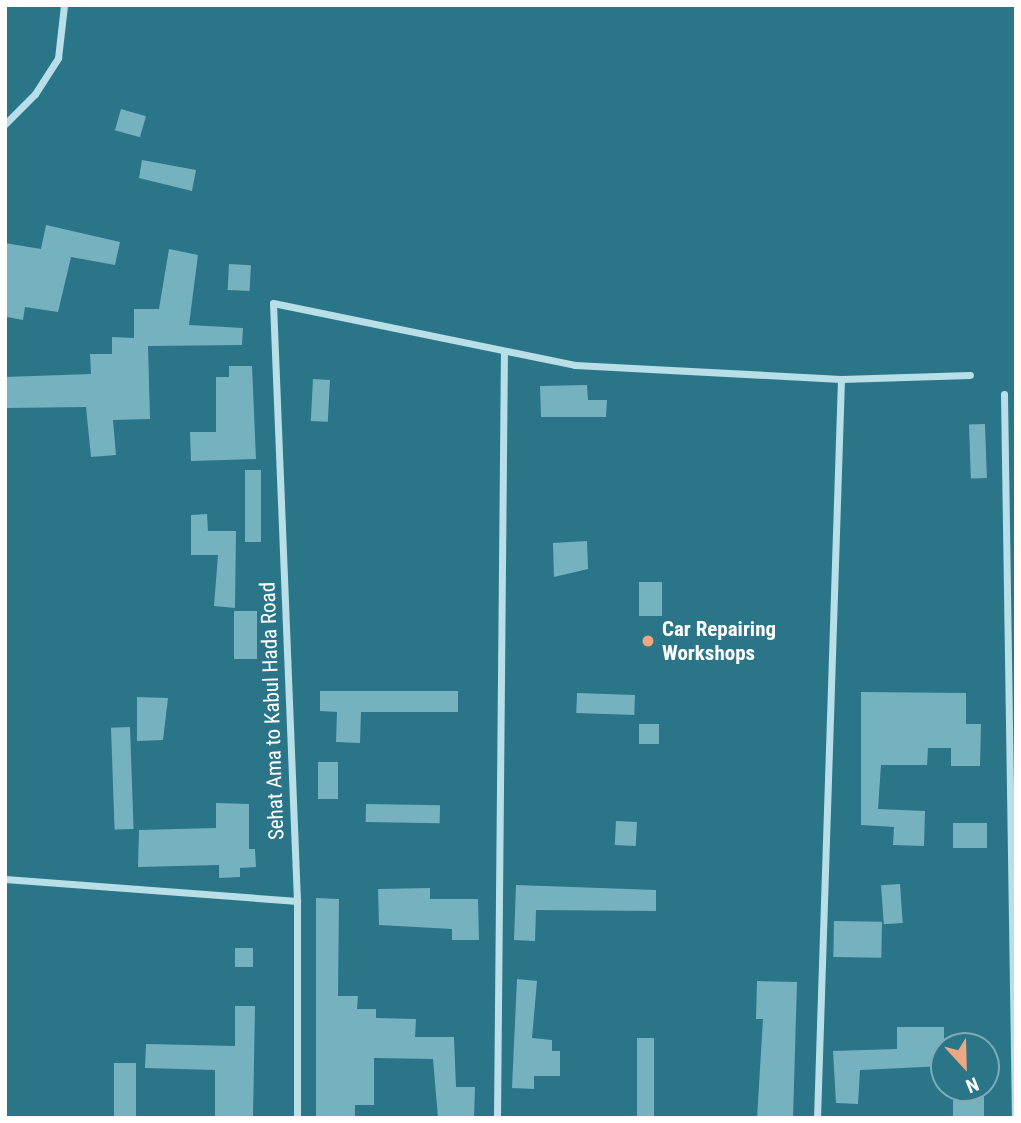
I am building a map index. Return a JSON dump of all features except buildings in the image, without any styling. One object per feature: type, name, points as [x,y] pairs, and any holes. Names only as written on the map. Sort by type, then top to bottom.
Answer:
[{"type":"street","points":[[5,124],[58,58],[64,5]]},
{"type":"street","name":"Sehat Ama to Kabul Hada Road","points":[[297,1118],[298,901],[273,303],[504,353]]},
{"type":"street","points":[[497,1118],[504,353],[575,365],[841,379],[970,375]]},
{"type":"street","points":[[817,1118],[841,379]]},
{"type":"street","points":[[1004,394],[1015,1118]]},
{"type":"street","points":[[5,879],[298,901]]},
{"type":"place","name":"Car Repairing Workshops","points":[[648,641]]}]
